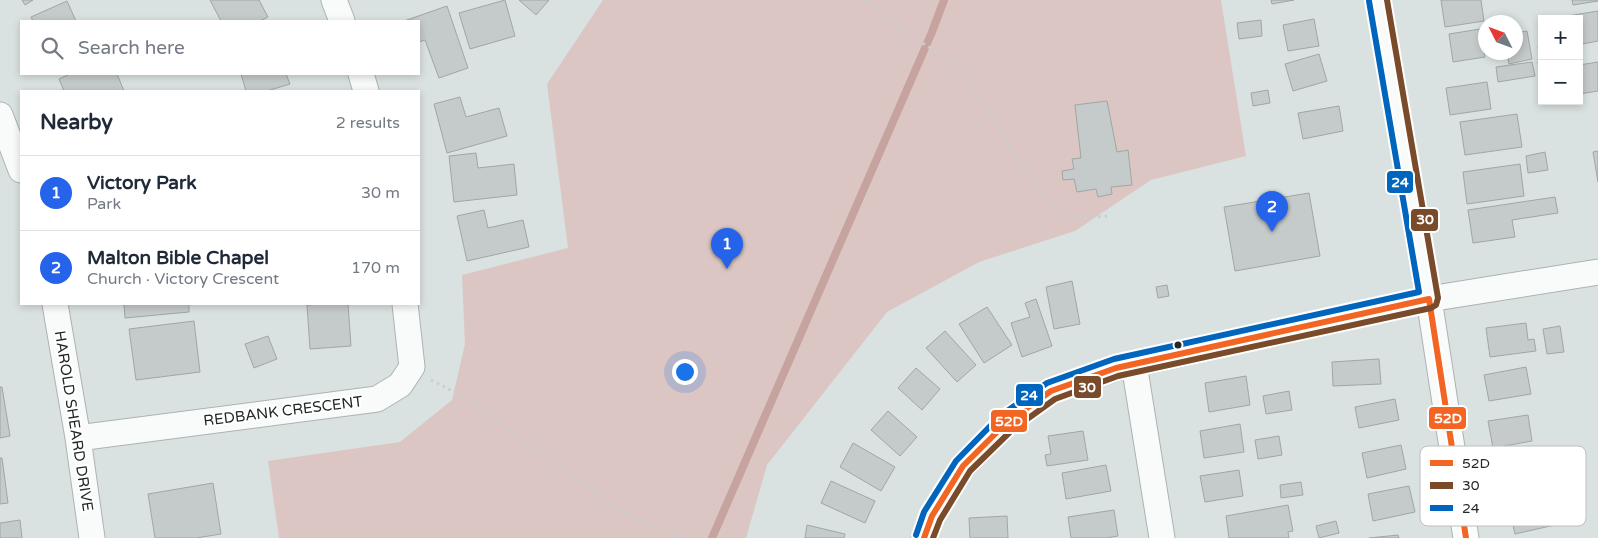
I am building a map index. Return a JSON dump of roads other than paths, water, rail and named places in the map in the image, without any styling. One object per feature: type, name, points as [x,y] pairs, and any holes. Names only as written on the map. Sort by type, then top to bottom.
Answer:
[{"type":"street","points":[[334,0],[342,20]]},
{"type":"street","points":[[1378,0],[1429,299],[1452,446]]},
{"type":"street","points":[[361,75],[366,90]]},
{"type":"street","points":[[0,115],[20,167]]},
{"type":"street","points":[[924,538],[932,516],[963,466],[1006,422],[1051,391],[1116,368],[1429,299],[1598,272]]},
{"type":"street","name":"HAROLD SHEARD DRIVE","points":[[55,305],[78,438],[92,538]]},
{"type":"street","name":"REDBANK CRESCENT","points":[[78,438],[377,399],[400,385],[412,367],[405,305]]},
{"type":"street","points":[[1134,364],[1162,538]]},
{"type":"waterway","points":[[712,538],[932,32],[944,0]]},
{"type":"place","name":"Malton Bible Chapel","points":[[1272,232]]},
{"type":"place","name":"Victory Park","points":[[727,269]]}]
